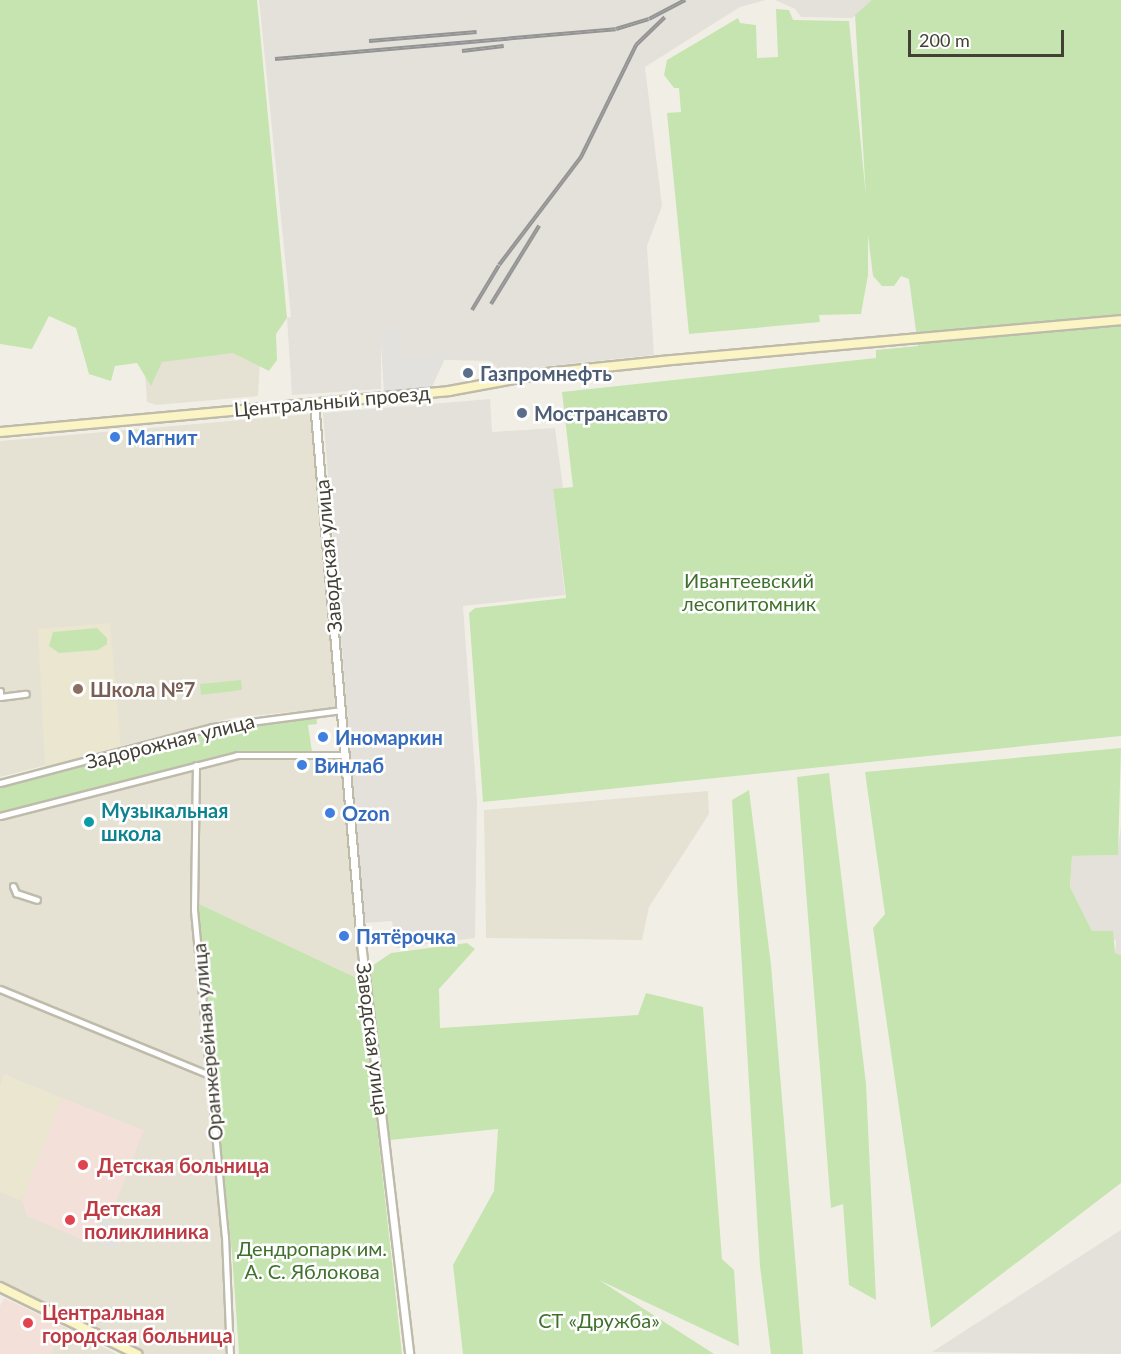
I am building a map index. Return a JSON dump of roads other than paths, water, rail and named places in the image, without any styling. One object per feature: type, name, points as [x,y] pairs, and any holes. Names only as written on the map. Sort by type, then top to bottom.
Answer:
[{"type":"main road","name":"Центральный проезд","points":[[0,432],[449,391],[546,373],[662,361],[1121,320]]},
{"type":"main road","points":[[0,1287],[137,1354]]},
{"type":"street","name":"Заводская улица","points":[[314,402],[361,943],[409,1354]]},
{"type":"street","points":[[0,691],[0,697],[26,694]]},
{"type":"street","name":"Задорожная улица","points":[[0,783],[212,727],[342,710]]},
{"type":"street","name":"Задорожная улица","points":[[0,816],[196,765],[258,753],[346,755]]},
{"type":"street","name":"Оранжерейная улица","points":[[196,765],[194,899],[207,1074],[225,1236],[230,1354]]},
{"type":"street","points":[[13,886],[16,893],[37,900]]},
{"type":"street","points":[[0,989],[207,1074]]},
{"type":"railway","points":[[275,59],[616,29],[649,19],[685,0]]},
{"type":"railway","points":[[472,310],[499,265],[581,157],[636,45],[665,17]]},
{"type":"railway","points":[[369,41],[477,32]]},
{"type":"railway","points":[[462,51],[504,46]]},
{"type":"railway","points":[[491,304],[539,226]]},
{"type":"place","name":"Газпромнефть","points":[[468,373]]},
{"type":"place","name":"Мострансавто","points":[[522,413]]},
{"type":"place","name":"Магнит","points":[[115,437]]},
{"type":"place","name":"Школа №7","points":[[78,689]]},
{"type":"place","name":"Иномаркин","points":[[323,737]]},
{"type":"place","name":"Винлаб","points":[[302,765]]},
{"type":"place","name":"Ozon","points":[[330,813]]},
{"type":"place","name":"Музыкальная школа","points":[[89,822]]},
{"type":"place","name":"Пятёрочка","points":[[344,936]]},
{"type":"place","name":"Детская больница","points":[[83,1165]]},
{"type":"place","name":"Детская поликлиника","points":[[70,1220]]},
{"type":"place","name":"Центральная городская больница","points":[[28,1323]]},
{"type":"park label","name":"Ивантеевский лесопитомник","points":[[749,592]]},
{"type":"park label","name":"Дендропарк им. А. С. Яблокова","points":[[312,1260]]},
{"type":"park label","name":"СТ «Дружба»","points":[[599,1320]]}]
